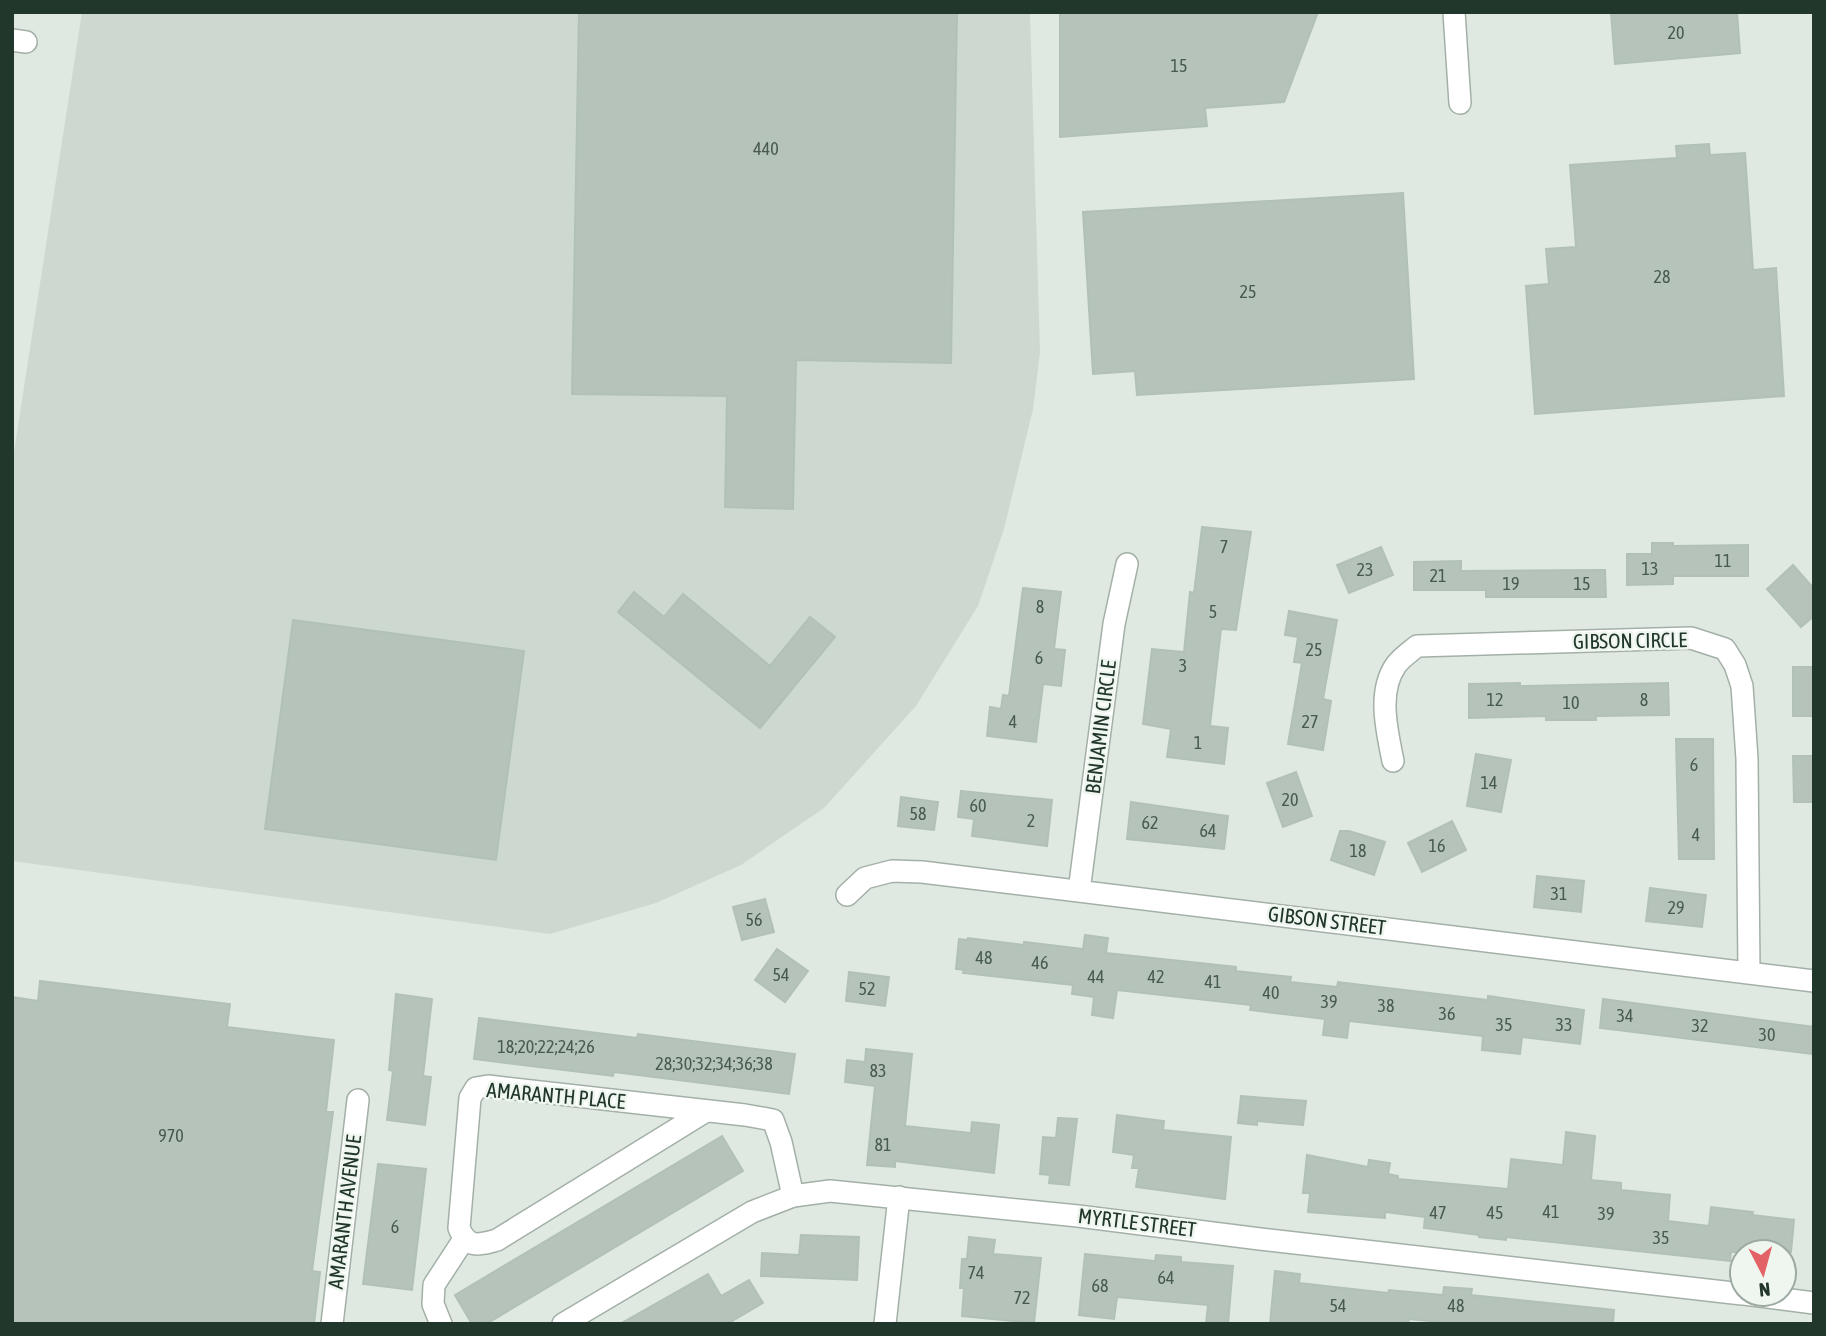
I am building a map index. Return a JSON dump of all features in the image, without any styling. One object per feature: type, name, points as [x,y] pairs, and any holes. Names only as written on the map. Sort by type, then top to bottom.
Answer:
[{"type":"street","points":[[1454,12],[1460,103]]},
{"type":"street","name":"BENJAMIN CIRCLE","points":[[1079,891],[1114,624],[1127,564]]},
{"type":"street","name":"GIBSON CIRCLE","points":[[1393,761],[1384,721],[1388,688],[1395,666],[1417,646],[1691,638],[1725,649],[1735,665],[1742,686],[1744,710],[1749,973]]},
{"type":"street","name":"GIBSON STREET","points":[[847,895],[865,878],[892,871],[922,872],[1814,981]]},
{"type":"street","name":"AMARANTH PLACE","points":[[464,1239],[459,1228],[470,1098],[477,1088],[488,1086],[773,1120],[781,1142],[793,1196]]},
{"type":"street","name":"AMARANTH AVENUE","points":[[332,1324],[358,1100]]},
{"type":"street","points":[[441,1324],[432,1304],[434,1284],[464,1239],[482,1244],[497,1240],[706,1111]]},
{"type":"street","name":"MYRTLE STREET","points":[[563,1324],[752,1212],[793,1196],[830,1191],[1078,1216],[1728,1292]]},
{"type":"street","points":[[885,1324],[899,1197]]},
{"type":"shaded area","points":[[82,12],[1030,12],[1040,352],[1033,409],[1004,529],[978,606],[916,706],[824,808],[741,865],[656,903],[550,934],[12,861],[12,465]]},
{"type":"building","points":[[579,12],[957,12],[951,363],[796,360],[793,509],[725,507],[727,396],[572,394]]},
{"type":"building","points":[[1060,12],[1318,12],[1284,102],[1205,108],[1207,126],[1060,137]]},
{"type":"building","points":[[1611,12],[1737,12],[1740,53],[1615,64]]},
{"type":"building","points":[[1709,144],[1710,155],[1745,153],[1753,270],[1776,268],[1784,396],[1535,414],[1526,286],[1549,284],[1546,249],[1576,247],[1570,165],[1677,158],[1676,146]]},
{"type":"building","points":[[1403,193],[1414,379],[1137,395],[1135,371],[1093,374],[1083,212]]},
{"type":"building","points":[[1202,527],[1251,532],[1236,630],[1221,629],[1210,726],[1228,728],[1224,764],[1167,757],[1171,729],[1143,724],[1152,649],[1184,652],[1190,592],[1194,593]]},
{"type":"building","points":[[1652,543],[1673,543],[1673,546],[1748,545],[1748,576],[1673,576],[1673,584],[1627,585],[1627,554],[1652,554]]},
{"type":"building","points":[[1381,547],[1393,575],[1349,593],[1337,565]]},
{"type":"building","points":[[1461,561],[1461,571],[1605,570],[1606,597],[1486,597],[1486,590],[1414,590],[1414,562]]},
{"type":"building","points":[[1793,565],[1814,589],[1814,616],[1801,627],[1767,589]]},
{"type":"building","points":[[1023,588],[1061,592],[1054,649],[1065,650],[1061,686],[1043,684],[1036,742],[987,736],[990,707],[1001,709],[1003,695],[1009,696]]},
{"type":"building","points":[[634,592],[664,617],[683,594],[770,666],[810,617],[835,637],[760,728],[618,612]]},
{"type":"building","points":[[1289,611],[1337,620],[1323,699],[1331,701],[1323,750],[1288,744],[1302,663],[1294,662],[1298,637],[1285,635]]},
{"type":"building","points":[[293,620],[524,651],[496,860],[265,829]]},
{"type":"building","points":[[1793,667],[1814,667],[1814,716],[1793,716]]},
{"type":"building","points":[[1520,683],[1520,686],[1668,683],[1669,715],[1596,716],[1596,720],[1546,720],[1546,716],[1469,718],[1469,684]]},
{"type":"building","points":[[1676,739],[1713,739],[1714,859],[1679,859]]},
{"type":"building","points":[[1476,754],[1511,760],[1501,812],[1467,806]]},
{"type":"building","points":[[1793,756],[1814,756],[1814,802],[1794,802]]},
{"type":"building","points":[[1296,772],[1312,816],[1283,827],[1267,783]]},
{"type":"building","points":[[961,791],[1052,800],[1047,846],[972,836],[974,819],[958,817]]},
{"type":"building","points":[[901,797],[938,802],[934,830],[898,826]]},
{"type":"building","points":[[1131,802],[1228,816],[1224,849],[1127,839]]},
{"type":"building","points":[[1452,821],[1466,850],[1422,872],[1408,843]]},
{"type":"building","points":[[1340,831],[1349,831],[1385,842],[1374,875],[1331,860]]},
{"type":"building","points":[[1537,876],[1584,881],[1581,912],[1534,907]]},
{"type":"building","points":[[1650,888],[1706,895],[1702,927],[1646,921]]},
{"type":"building","points":[[765,899],[774,932],[742,940],[733,907]]},
{"type":"building","points":[[1085,935],[1108,938],[1106,953],[1236,967],[1236,971],[1291,977],[1290,982],[1337,987],[1338,982],[1488,1000],[1488,996],[1584,1010],[1580,1044],[1522,1037],[1520,1054],[1482,1050],[1483,1036],[1349,1021],[1347,1038],[1323,1035],[1325,1019],[1250,1010],[1251,1005],[1117,990],[1113,1018],[1092,1015],[1094,997],[1072,994],[1073,985],[963,973],[964,970],[956,969],[959,939],[1024,945],[1024,942],[1083,949]]},
{"type":"building","points":[[777,949],[808,971],[785,1002],[755,980]]},
{"type":"building","points":[[849,972],[889,977],[885,1006],[846,1001]]},
{"type":"building","points":[[40,981],[230,1004],[227,1027],[334,1040],[326,1112],[333,1112],[312,1271],[320,1272],[314,1324],[12,1324],[12,997],[38,1001]]},
{"type":"building","points":[[396,994],[432,999],[423,1076],[431,1077],[425,1125],[387,1120],[393,1071],[389,1070]]},
{"type":"building","points":[[1603,999],[1814,1027],[1814,1054],[1600,1028]]},
{"type":"building","points":[[479,1018],[637,1038],[638,1034],[795,1054],[789,1094],[614,1072],[613,1076],[474,1059]]},
{"type":"building","points":[[866,1049],[912,1054],[905,1126],[971,1133],[972,1122],[999,1125],[994,1173],[895,1161],[895,1167],[867,1165],[875,1086],[845,1082],[847,1060],[865,1062]]},
{"type":"building","points":[[1241,1096],[1306,1101],[1303,1125],[1257,1121],[1257,1125],[1238,1123]]},
{"type":"building","points":[[1117,1115],[1164,1121],[1163,1130],[1231,1137],[1225,1199],[1136,1187],[1139,1168],[1132,1168],[1134,1155],[1113,1152]]},
{"type":"building","points":[[1058,1118],[1077,1119],[1069,1185],[1049,1183],[1050,1175],[1040,1174],[1043,1137],[1056,1138]]},
{"type":"building","points":[[1566,1132],[1595,1136],[1591,1180],[1621,1183],[1621,1190],[1670,1195],[1668,1221],[1709,1226],[1711,1207],[1753,1212],[1752,1215],[1794,1220],[1792,1238],[1728,1238],[1728,1261],[1506,1237],[1506,1240],[1479,1237],[1424,1228],[1425,1217],[1385,1212],[1385,1218],[1308,1212],[1310,1193],[1303,1193],[1307,1155],[1368,1167],[1369,1160],[1390,1163],[1388,1174],[1398,1176],[1398,1179],[1508,1189],[1511,1159],[1563,1165]]},
{"type":"building","points":[[722,1136],[743,1171],[486,1324],[472,1324],[455,1295]]},
{"type":"building","points":[[378,1164],[426,1169],[412,1290],[363,1284]]},
{"type":"building","points":[[801,1235],[859,1237],[857,1280],[761,1276],[762,1253],[799,1255]]},
{"type":"building","points":[[969,1237],[995,1240],[993,1254],[1041,1258],[1034,1323],[962,1316],[962,1259],[967,1259]]},
{"type":"building","points":[[1085,1254],[1155,1261],[1156,1255],[1181,1257],[1181,1262],[1233,1266],[1228,1324],[1206,1324],[1208,1305],[1117,1297],[1114,1319],[1079,1315]]},
{"type":"building","points":[[1275,1271],[1300,1274],[1299,1283],[1388,1293],[1389,1290],[1443,1295],[1444,1287],[1472,1289],[1471,1295],[1614,1310],[1613,1324],[1459,1324],[1409,1319],[1408,1324],[1270,1324]]},
{"type":"building","points":[[708,1274],[721,1296],[749,1280],[763,1303],[727,1324],[620,1324]]}]
